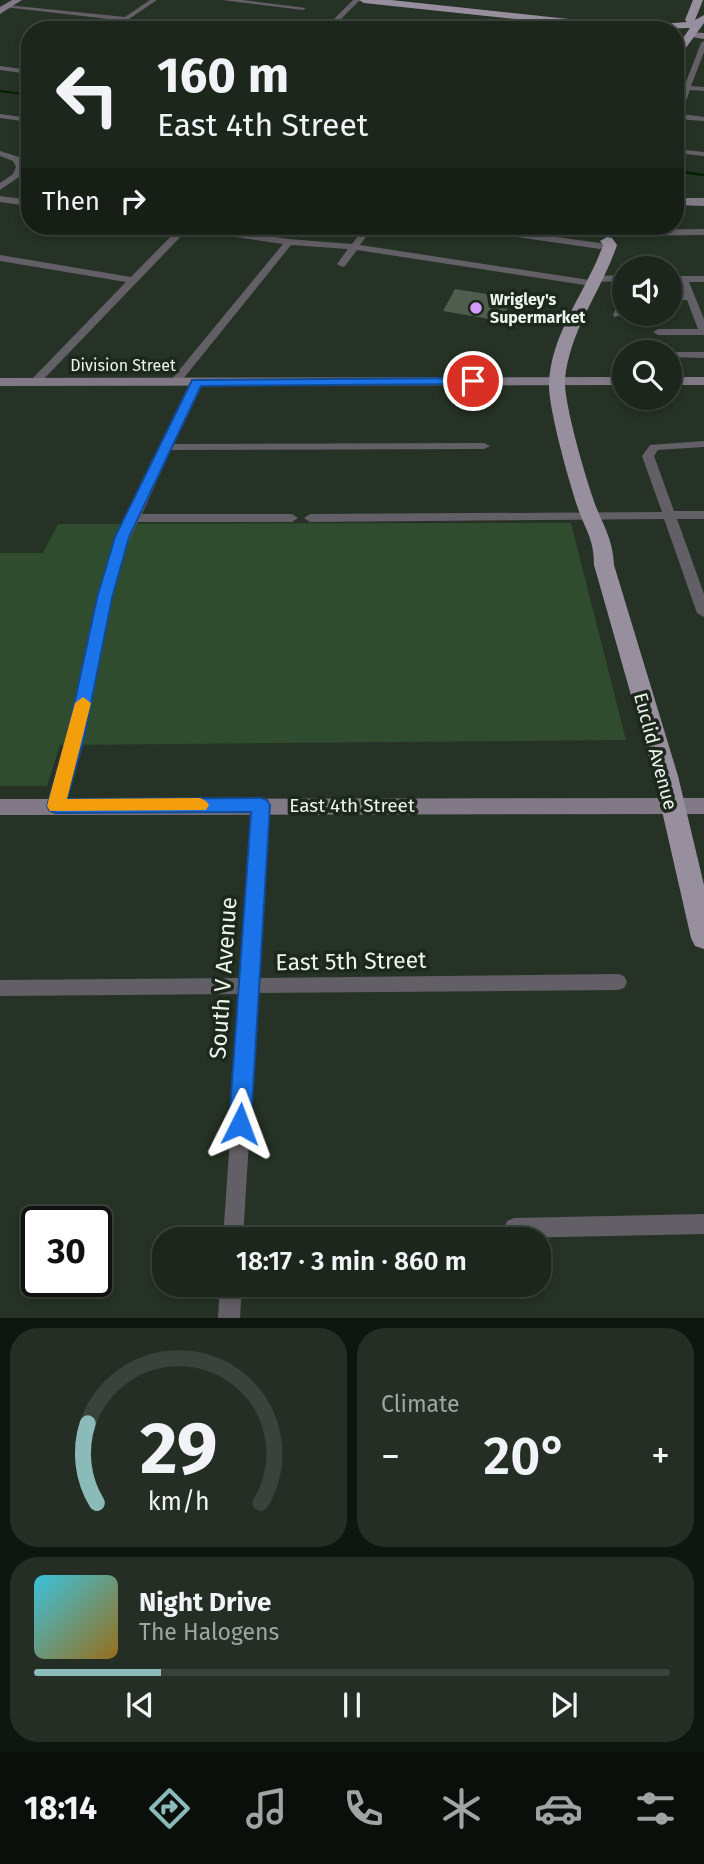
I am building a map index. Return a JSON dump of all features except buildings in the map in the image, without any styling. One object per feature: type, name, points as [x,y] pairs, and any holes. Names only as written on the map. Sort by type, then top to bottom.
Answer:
[{"type":"main road","points":[[3,9],[18,0]]},
{"type":"main road","points":[[364,0],[561,21]]},
{"type":"main road","points":[[698,0],[690,20],[694,32],[704,36]]},
{"type":"main road","points":[[684,61],[694,32],[704,16]]},
{"type":"main road","points":[[684,202],[704,202]]},
{"type":"main road","points":[[555,381],[592,281],[601,271],[610,245],[608,236]]},
{"type":"main road","name":"Euclid Avenue","points":[[555,381],[557,398],[590,516],[583,525],[584,530],[589,544],[604,565],[666,776],[704,939]]},
{"type":"main road","name":"Division Street","points":[[0,382],[612,381]]},
{"type":"main road","points":[[682,381],[704,382]]},
{"type":"main road","name":"East 4th Street","points":[[0,807],[704,806]]},
{"type":"street","points":[[3,9],[118,19],[132,17],[152,0]]},
{"type":"street","points":[[225,0],[303,8]]},
{"type":"street","points":[[335,21],[357,0]]},
{"type":"street","points":[[684,96],[700,62],[704,43]]},
{"type":"street","points":[[0,68],[21,71]]},
{"type":"street","points":[[687,88],[704,89]]},
{"type":"street","points":[[0,116],[21,119]]},
{"type":"street","points":[[684,117],[704,119]]},
{"type":"street","points":[[684,152],[704,154]]},
{"type":"street","points":[[0,153],[13,157],[20,167],[16,175],[0,187]]},
{"type":"street","points":[[0,199],[21,202]]},
{"type":"street","points":[[684,233],[704,232]]},
{"type":"street","points":[[35,382],[173,235]]},
{"type":"street","points":[[242,235],[354,247],[592,281],[612,279]]},
{"type":"street","points":[[342,264],[363,235]]},
{"type":"street","points":[[608,236],[632,235]]},
{"type":"street","points":[[174,382],[289,242]]},
{"type":"street","points":[[0,258],[132,280]]},
{"type":"street","points":[[658,332],[704,331],[683,279],[704,279]]},
{"type":"street","points":[[682,298],[690,298]]},
{"type":"street","points":[[682,355],[704,355]]},
{"type":"street","points":[[56,806],[75,738],[104,598],[122,537],[134,518],[196,383]]},
{"type":"street","points":[[704,444],[654,447],[648,456],[700,594],[704,613]]},
{"type":"street","points":[[166,447],[484,446]]},
{"type":"street","points":[[310,518],[704,515]]},
{"type":"street","points":[[134,518],[292,518]]},
{"type":"street","name":"South V Avenue","points":[[234,1227],[261,805]]},
{"type":"street","name":"East 5th Street","points":[[0,988],[618,982]]},
{"type":"street","points":[[551,1227],[704,1224]]},
{"type":"street","points":[[229,1318],[230,1297]]},
{"type":"green space","points":[[571,523],[626,740],[60,745],[47,786],[0,786],[0,553],[43,553],[58,524]]},
{"type":"waterway","points":[[0,91],[21,94]]},
{"type":"waterway","points":[[684,172],[704,175]]},
{"type":"slow traffic","points":[[83,703],[56,806],[200,805]]},
{"type":"place","name":"Wrigley's Supermarket","points":[[476,308]]},
{"type":"route","points":[[240,1124],[261,805],[56,806],[75,738],[104,598],[122,537],[134,518],[196,383],[473,381]]}]
